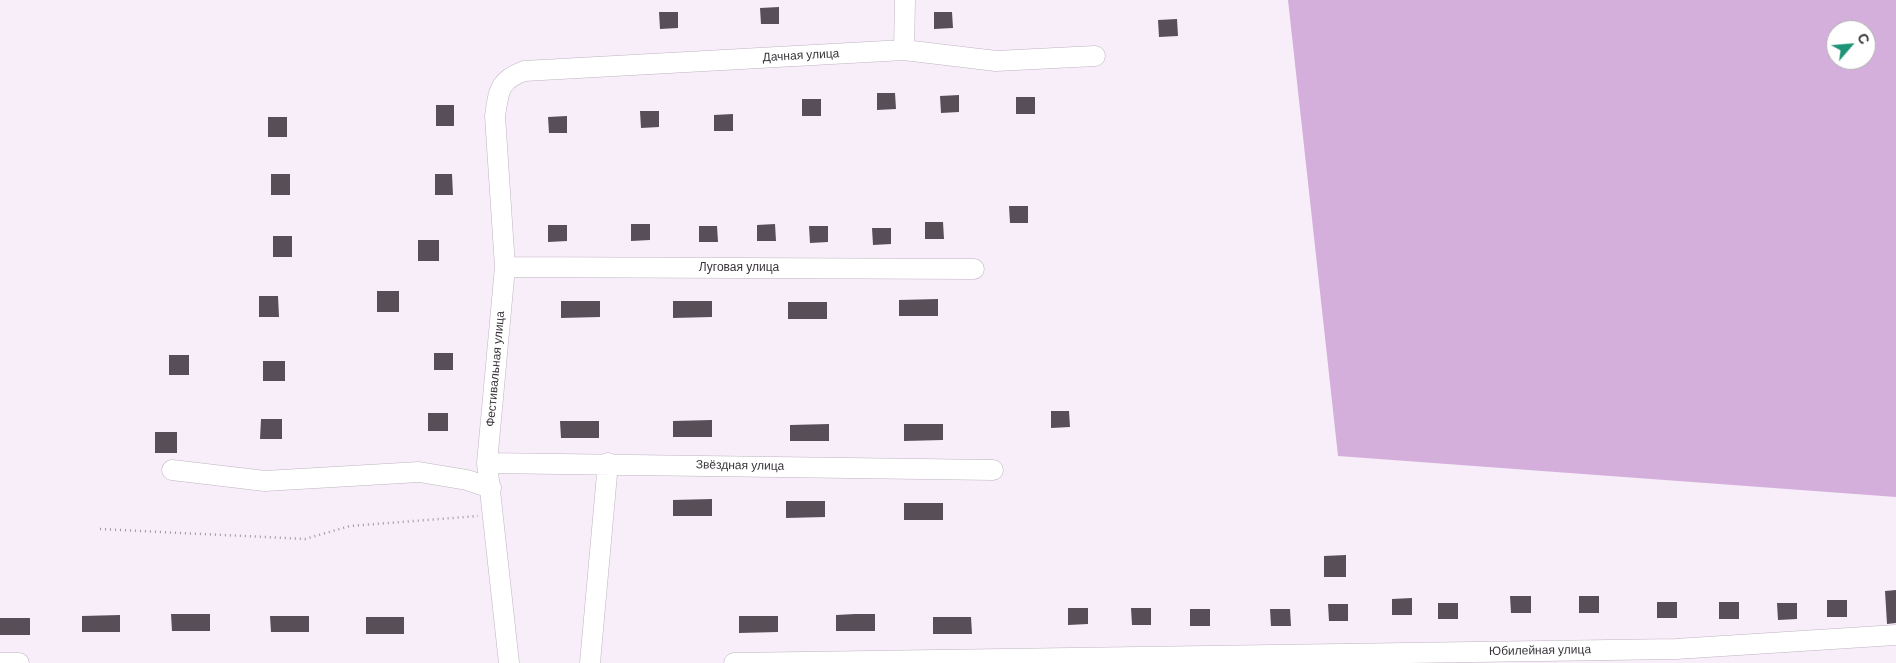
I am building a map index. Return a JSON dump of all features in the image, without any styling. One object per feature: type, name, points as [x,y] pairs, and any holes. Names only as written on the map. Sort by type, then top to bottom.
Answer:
[{"type":"street","points":[[904,50],[905,0]]},
{"type":"street","name":"Дачная улица","points":[[509,77],[524,71],[904,50],[996,61],[1095,56]]},
{"type":"street","name":"Фестивальная улица","points":[[509,77],[499,92],[495,116],[504,268],[488,463],[509,663]]},
{"type":"street","name":"Луговая улица","points":[[504,268],[974,269]]},
{"type":"street","name":"Звёздная улица","points":[[488,463],[608,463],[993,470]]},
{"type":"street","points":[[590,663],[608,463]]},
{"type":"street","points":[[172,470],[265,481],[419,472],[467,480],[491,488]]},
{"type":"street","name":"Юбилейная улица","points":[[734,663],[1677,656],[1896,635]]},
{"type":"street","points":[[0,663],[19,663]]},
{"type":"path","points":[[100,529],[305,539],[350,526],[494,514]]},
{"type":"shaded area","points":[[1288,0],[1896,0],[1896,497],[1338,456]]},
{"type":"building","points":[[779,7],[779,24],[761,24],[760,8]]},
{"type":"building","points":[[659,12],[678,12],[678,28],[660,29]]},
{"type":"building","points":[[934,12],[952,12],[953,28],[934,29]]},
{"type":"building","points":[[1177,19],[1178,36],[1159,37],[1158,20]]},
{"type":"building","points":[[877,93],[895,93],[896,109],[877,110]]},
{"type":"building","points":[[959,95],[959,112],[941,113],[940,96]]},
{"type":"building","points":[[1016,97],[1035,97],[1035,114],[1016,114]]},
{"type":"building","points":[[802,99],[821,99],[821,116],[802,116]]},
{"type":"building","points":[[436,105],[454,105],[454,126],[436,126]]},
{"type":"building","points":[[640,111],[659,111],[659,127],[641,128]]},
{"type":"building","points":[[733,114],[733,131],[714,131],[714,115]]},
{"type":"building","points":[[567,116],[567,133],[549,133],[548,117]]},
{"type":"building","points":[[268,117],[287,117],[287,137],[268,137]]},
{"type":"building","points":[[271,174],[290,174],[290,195],[271,195]]},
{"type":"building","points":[[435,174],[452,174],[453,195],[435,195]]},
{"type":"building","points":[[1009,206],[1028,206],[1028,223],[1010,223]]},
{"type":"building","points":[[925,222],[943,222],[944,239],[925,239]]},
{"type":"building","points":[[631,224],[650,224],[650,240],[631,241]]},
{"type":"building","points":[[775,224],[776,241],[757,241],[757,225]]},
{"type":"building","points":[[548,225],[567,225],[567,241],[548,242]]},
{"type":"building","points":[[699,226],[717,226],[718,242],[699,242]]},
{"type":"building","points":[[809,226],[828,226],[828,242],[810,243]]},
{"type":"building","points":[[872,228],[891,228],[891,244],[873,245]]},
{"type":"building","points":[[273,236],[292,236],[292,257],[273,257]]},
{"type":"building","points":[[418,240],[439,240],[439,261],[418,261]]},
{"type":"building","points":[[377,291],[399,291],[399,312],[377,312]]},
{"type":"building","points":[[259,296],[278,296],[279,317],[259,317]]},
{"type":"building","points":[[938,299],[938,316],[899,316],[899,300]]},
{"type":"building","points":[[561,301],[600,301],[600,317],[561,318]]},
{"type":"building","points":[[673,301],[712,301],[712,317],[673,318]]},
{"type":"building","points":[[788,302],[827,302],[827,319],[788,319]]},
{"type":"building","points":[[434,353],[453,353],[453,370],[434,370]]},
{"type":"building","points":[[169,355],[189,355],[189,375],[169,375]]},
{"type":"building","points":[[263,361],[285,361],[285,381],[263,381]]},
{"type":"building","points":[[1051,411],[1069,411],[1070,427],[1051,428]]},
{"type":"building","points":[[428,413],[448,413],[448,431],[428,431]]},
{"type":"building","points":[[261,419],[282,419],[282,439],[260,439]]},
{"type":"building","points":[[712,420],[712,437],[673,437],[673,421]]},
{"type":"building","points":[[560,421],[599,421],[599,438],[561,438]]},
{"type":"building","points":[[829,424],[829,441],[790,441],[790,425]]},
{"type":"building","points":[[904,424],[943,424],[943,440],[904,441]]},
{"type":"building","points":[[155,432],[177,432],[177,453],[155,453]]},
{"type":"building","points":[[712,499],[712,516],[673,516],[673,500]]},
{"type":"building","points":[[786,501],[825,501],[825,517],[786,518]]},
{"type":"building","points":[[904,503],[943,503],[943,520],[904,520]]},
{"type":"building","points":[[1346,555],[1346,577],[1324,577],[1324,556]]},
{"type":"building","points":[[1896,590],[1896,623],[1887,624],[1885,591]]},
{"type":"building","points":[[1510,596],[1531,596],[1531,613],[1511,613]]},
{"type":"building","points":[[1579,596],[1599,596],[1599,613],[1579,613]]},
{"type":"building","points":[[1412,598],[1412,615],[1392,615],[1392,599]]},
{"type":"building","points":[[1827,600],[1847,600],[1847,617],[1827,617]]},
{"type":"building","points":[[1657,602],[1677,602],[1677,618],[1657,618]]},
{"type":"building","points":[[1719,602],[1739,602],[1739,619],[1719,619]]},
{"type":"building","points":[[1438,603],[1458,603],[1458,619],[1438,619]]},
{"type":"building","points":[[1777,603],[1797,603],[1797,619],[1778,620]]},
{"type":"building","points":[[1328,604],[1348,604],[1348,621],[1329,621]]},
{"type":"building","points":[[1068,608],[1088,608],[1088,624],[1068,625]]},
{"type":"building","points":[[1131,608],[1151,608],[1151,625],[1132,625]]},
{"type":"building","points":[[1190,609],[1210,609],[1210,626],[1190,626]]},
{"type":"building","points":[[1270,609],[1290,609],[1291,626],[1271,626]]},
{"type":"building","points":[[171,614],[210,614],[210,631],[172,631]]},
{"type":"building","points":[[875,614],[875,631],[836,631],[836,615]]},
{"type":"building","points":[[120,615],[120,632],[82,632],[82,616]]},
{"type":"building","points":[[270,616],[309,616],[309,632],[271,632]]},
{"type":"building","points":[[739,616],[778,616],[778,632],[739,633]]},
{"type":"building","points":[[366,617],[404,617],[404,634],[366,634]]},
{"type":"building","points":[[933,617],[971,617],[972,634],[933,634]]},
{"type":"building","points":[[0,618],[30,618],[30,635],[0,635]]}]
